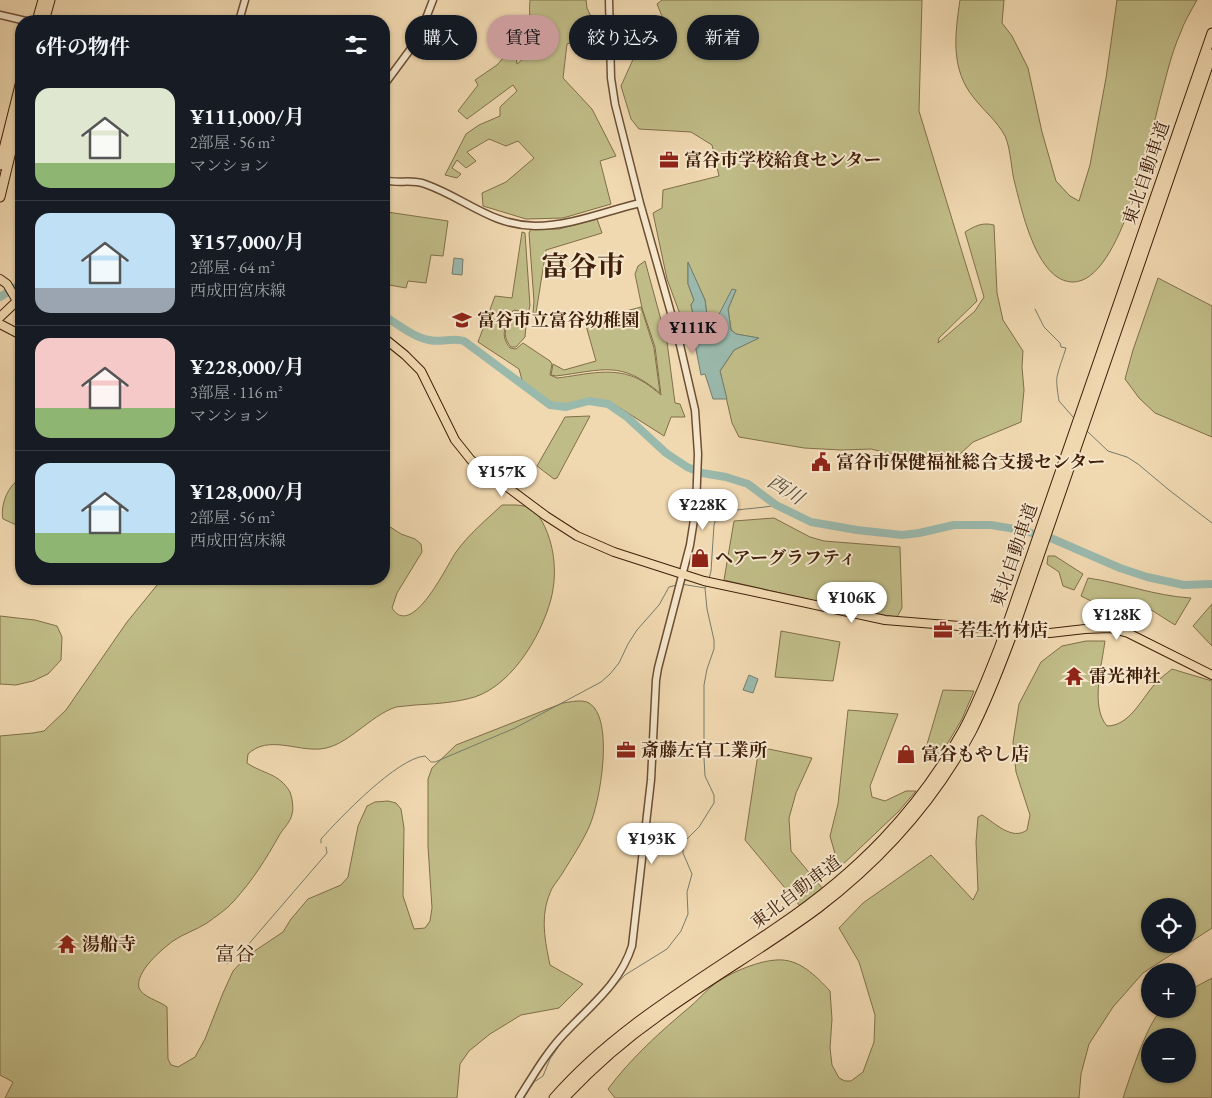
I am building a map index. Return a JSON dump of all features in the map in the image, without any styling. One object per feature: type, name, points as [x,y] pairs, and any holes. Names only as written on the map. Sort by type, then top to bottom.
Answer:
[{"type":"highway","points":[[39,15],[43,0]]},
{"type":"highway","points":[[46,15],[50,0]]},
{"type":"highway","name":"東北自動車道","points":[[1045,527],[1212,33]]},
{"type":"highway","name":"東北自動車道","points":[[564,1098],[606,1057],[658,1016],[790,928],[828,900],[868,866],[906,826],[938,785],[972,730],[998,671],[1038,547],[1212,54]]},
{"type":"highway","points":[[0,165],[15,105]]},
{"type":"highway","points":[[0,197],[15,135]]},
{"type":"highway","name":"東北自動車道","points":[[554,1098],[600,1052],[625,1031],[823,895],[863,861],[901,821],[932,781],[965,727],[994,662],[1038,547]]},
{"type":"main road","points":[[0,279],[7,284],[15,296]]},
{"type":"main road","points":[[0,317],[15,301]]},
{"type":"main road","points":[[0,324],[15,332]]},
{"type":"main road","points":[[390,343],[421,371],[454,440],[471,460],[546,516],[577,536],[681,582],[708,582],[885,620],[997,629]]},
{"type":"main road","points":[[1020,631],[1050,633],[1110,628],[1128,633],[1212,675]]},
{"type":"street","points":[[241,15],[245,0]]},
{"type":"street","points":[[390,77],[418,39],[433,0]]},
{"type":"street","points":[[519,1098],[562,1035],[609,988],[620,974],[629,956],[634,934],[652,780],[656,680],[694,526],[698,483],[697,429],[691,392],[621,129],[611,78],[609,0]]},
{"type":"street","points":[[0,15],[15,18]]},
{"type":"street","points":[[390,182],[421,182],[489,216],[522,224],[555,224],[640,203]]},
{"type":"shaded area","points":[[530,0],[586,0],[590,15],[569,15],[569,43],[567,44],[563,78],[592,109],[616,156],[600,161],[611,204],[563,218],[526,219],[483,206],[482,193],[506,182],[534,158],[518,141],[506,146],[489,139],[467,152],[476,161],[466,168],[457,160],[452,168],[461,174],[457,178],[445,175],[466,134],[479,125],[500,116],[500,107],[517,91],[513,85],[467,119],[458,111],[478,85],[475,80],[501,60],[516,60],[517,64],[521,60],[559,60],[559,15],[530,15]]},
{"type":"shaded area","points":[[662,0],[922,0],[919,111],[977,301],[939,338],[938,343],[975,311],[984,297],[965,232],[979,225],[994,225],[997,293],[1003,320],[1023,351],[1024,390],[1021,422],[973,442],[959,455],[937,453],[922,456],[892,454],[871,449],[804,448],[739,437],[732,423],[720,371],[734,350],[758,338],[736,334],[731,330],[728,309],[736,290],[712,330],[708,324],[705,300],[688,263],[688,284],[694,300],[691,305],[695,322],[684,325],[667,279],[653,213],[662,208],[663,190],[719,176],[712,145],[691,132],[639,129],[631,119],[621,86],[633,60],[677,60],[677,15],[661,15],[657,4]]},
{"type":"shaded area","points":[[960,0],[1004,0],[1002,23],[1012,36],[1028,68],[1042,132],[1056,181],[1070,196],[1079,201],[1090,165],[1106,78],[1117,0],[1197,0],[1172,55],[1132,202],[1120,232],[1106,258],[1090,275],[1073,282],[1060,279],[1041,258],[1033,243],[1018,196],[1009,147],[1005,136],[966,87],[961,75],[956,51]]},
{"type":"shaded area","points":[[390,212],[448,221],[443,256],[431,255],[426,283],[408,281],[406,288],[390,285]]},
{"type":"shaded area","points":[[597,219],[602,233],[546,250],[536,313],[533,313],[534,301],[529,233],[531,229],[559,229]]},
{"type":"shaded area","points":[[522,232],[525,233],[530,306],[528,313],[514,310],[512,312],[504,334],[510,348],[516,349],[523,343],[550,361],[552,364],[550,375],[557,378],[600,372],[621,373],[642,381],[661,395],[655,347],[642,308],[635,274],[638,266],[645,261],[667,342],[675,403],[680,404],[685,417],[671,417],[664,436],[609,401],[592,399],[558,405],[544,398],[522,380],[519,369],[478,342],[495,296],[512,298]]},
{"type":"shaded area","points":[[454,258],[463,259],[462,275],[452,274]]},
{"type":"shaded area","points":[[688,262],[705,300],[708,324],[711,330],[732,289],[736,290],[728,309],[731,330],[736,334],[759,338],[734,350],[720,371],[727,399],[713,399],[705,374],[701,375],[691,324],[695,322],[691,305],[694,300],[688,284]]},
{"type":"shaded area","points":[[1158,278],[1212,306],[1212,437],[1155,413],[1139,398],[1125,379]]},
{"type":"shaded area","points":[[641,307],[654,348],[660,393],[634,376],[611,370],[551,375],[553,364],[564,370],[596,361],[585,322]]},
{"type":"shaded area","points":[[514,312],[527,314],[525,337],[516,347],[511,347],[505,334]]},
{"type":"shaded area","points":[[590,416],[557,478],[554,479],[537,466],[565,417]]},
{"type":"shaded area","points":[[15,483],[15,524],[3,519],[2,514],[6,496]]},
{"type":"shaded area","points":[[502,505],[532,507],[545,527],[549,538],[554,563],[551,599],[540,630],[521,660],[509,674],[482,694],[467,699],[441,703],[396,707],[386,711],[349,737],[330,747],[311,749],[283,745],[264,745],[248,754],[247,763],[276,777],[286,786],[292,800],[293,809],[291,817],[259,869],[233,902],[207,923],[173,941],[162,950],[145,968],[141,975],[139,988],[144,994],[167,1007],[168,1059],[171,1065],[178,1067],[195,1057],[205,1039],[233,971],[247,956],[283,932],[308,899],[341,885],[348,877],[358,826],[367,806],[375,802],[388,801],[396,803],[401,809],[404,828],[403,896],[414,929],[425,928],[430,921],[432,908],[428,846],[428,779],[432,768],[456,745],[563,703],[580,701],[589,703],[597,712],[602,725],[603,762],[601,782],[589,827],[550,893],[545,911],[544,929],[550,965],[583,984],[559,1008],[521,1015],[490,1034],[469,1051],[460,1064],[457,1098],[5,1098],[13,1082],[0,1075],[0,736],[44,731],[66,710],[127,622],[157,585],[390,585],[390,527],[421,544],[422,552],[397,593],[392,608],[400,615],[409,615],[419,608],[428,597],[461,545]]},
{"type":"shaded area","points":[[774,518],[810,537],[824,541],[900,547],[902,608],[897,617],[859,611],[724,580],[734,521]]},
{"type":"shaded area","points":[[1048,556],[1055,556],[1083,574],[1074,590],[1063,586],[1059,572],[1047,564]]},
{"type":"shaded area","points":[[1088,578],[1165,595],[1191,598],[1175,625],[1145,606],[1131,631],[1116,624],[1109,624],[1113,612],[1081,596]]},
{"type":"shaded area","points":[[1212,604],[1212,646],[1193,626]]},
{"type":"shaded area","points":[[0,616],[35,620],[57,626],[62,637],[61,660],[48,674],[33,681],[16,685],[0,684]]},
{"type":"shaded area","points":[[781,631],[840,642],[833,681],[775,677]]},
{"type":"shaded area","points":[[1086,641],[1105,641],[1098,697],[1102,718],[1107,726],[1122,722],[1128,717],[1156,683],[1172,669],[1212,681],[1212,928],[1196,939],[1196,898],[1141,898],[1141,953],[1173,953],[1158,963],[1141,963],[1141,975],[1113,1007],[1089,1044],[1081,1074],[1079,1098],[615,1098],[608,1089],[626,1066],[712,986],[739,970],[754,964],[776,960],[784,960],[800,965],[813,974],[830,991],[832,1019],[830,1048],[832,1065],[839,1078],[845,1081],[851,1081],[863,1072],[874,1042],[875,1015],[859,962],[839,928],[863,903],[931,855],[973,900],[978,890],[976,842],[978,817],[982,815],[1010,832],[1021,833],[1027,830],[1030,815],[1016,772],[1013,742],[1019,704],[1041,662],[1062,646]]},
{"type":"shaded area","points":[[749,675],[758,679],[753,693],[743,690]]},
{"type":"shaded area","points":[[943,690],[974,691],[962,719],[940,756],[925,751]]},
{"type":"shaded area","points":[[848,710],[898,714],[870,786],[872,797],[885,801],[906,791],[916,791],[898,812],[839,868],[830,836],[838,804]]},
{"type":"shaded area","points":[[759,747],[812,758],[796,793],[789,818],[791,851],[823,889],[800,906],[745,840]]},
{"type":"shaded area","points":[[1212,978],[1212,1098],[1123,1098],[1141,1047],[1141,1083],[1196,1083],[1196,1028],[1149,1028],[1155,1018],[1196,1018],[1196,987]]},
{"type":"waterway","name":"西川","points":[[0,297],[15,288]]},
{"type":"waterway","points":[[1035,309],[1044,327],[1060,343],[1061,347],[1066,348],[1057,377],[1057,389],[1059,401],[1073,417]]},
{"type":"waterway","name":"西川","points":[[390,320],[411,333],[433,341],[464,341],[550,405],[566,407],[589,401],[608,404],[627,417],[666,453],[687,467],[702,473],[726,477],[748,484],[776,505],[811,522],[902,535],[954,525],[991,525],[1021,530],[1053,539],[1120,568],[1147,577],[1184,585],[1212,584]]},
{"type":"waterway","points":[[1087,431],[1108,451],[1127,457],[1138,464],[1212,523]]},
{"type":"waterway","points":[[709,579],[714,525],[718,517],[731,511],[776,505]]},
{"type":"waterway","points":[[681,584],[705,588]]},
{"type":"waterway","points":[[321,843],[321,839],[341,817],[370,790],[413,759],[425,756],[431,762],[435,762],[515,728],[601,682],[619,663],[637,630],[659,605],[669,587],[677,585]]},
{"type":"waterway","points":[[524,1098],[534,1082],[543,1076],[550,1059],[563,1040],[625,975],[667,949],[681,931],[688,914],[687,892],[692,874],[683,853],[683,843],[699,827],[714,803],[714,795],[705,776],[704,758],[704,685],[714,649],[714,640],[707,609],[705,588],[707,585]]},
{"type":"waterway","points":[[227,964],[247,946],[327,853],[326,847]]},
{"type":"place","name":"富谷市学校給食センター","points":[[669,160]]},
{"type":"place","name":"富谷市立富谷幼稚園","points":[[462,320]]},
{"type":"place","name":"富谷市保健福祉総合支援センター","points":[[821,462]]},
{"type":"place","name":"ヘアーグラフティ","points":[[700,558]]},
{"type":"place","name":"若生竹材店","points":[[943,630]]},
{"type":"place","name":"雷光神社","points":[[1074,676]]},
{"type":"place","name":"斎藤左官工業所","points":[[626,750]]},
{"type":"place","name":"富谷もやし店","points":[[906,754]]},
{"type":"place","name":"湯船寺","points":[[67,944]]},
{"type":"district","name":"富谷市","points":[[583,266]]},
{"type":"district","name":"富谷","points":[[235,954]]}]
